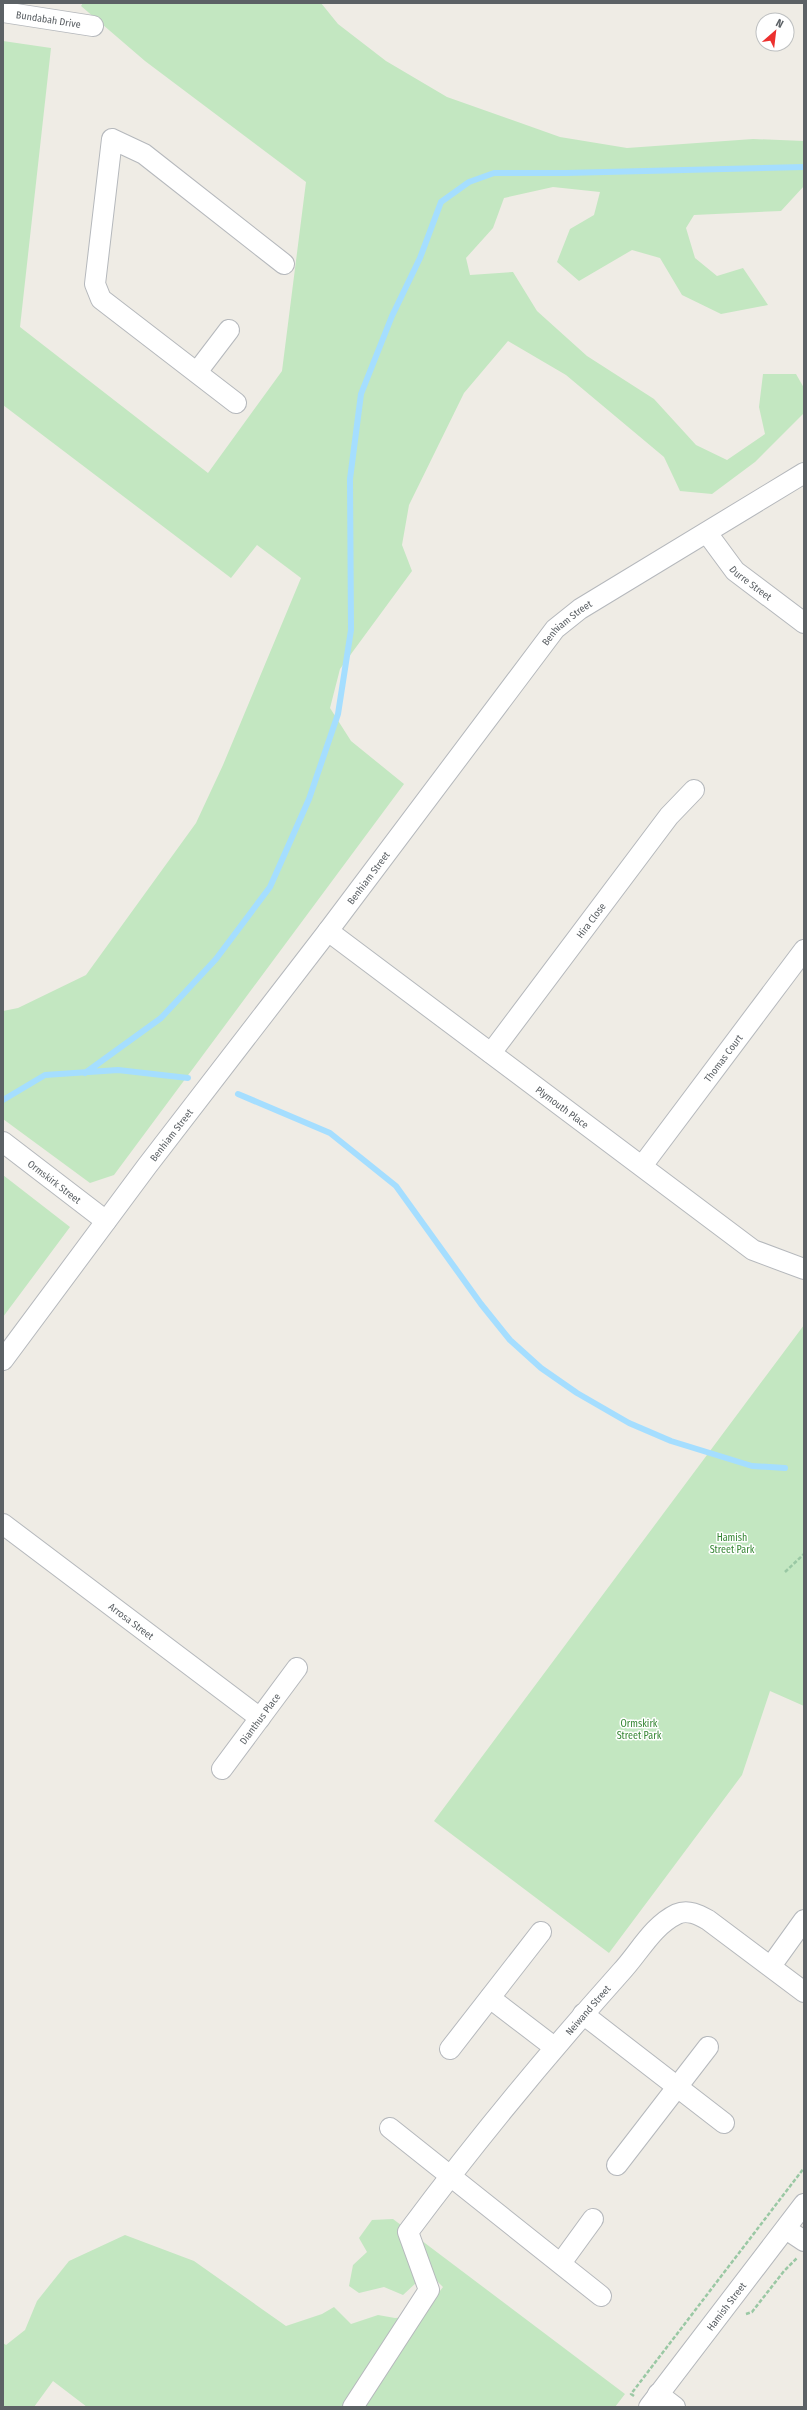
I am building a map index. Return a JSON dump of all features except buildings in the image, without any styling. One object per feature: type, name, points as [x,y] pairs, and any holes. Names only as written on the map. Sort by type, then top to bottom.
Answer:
[{"type":"street","name":"Bundabah Drive","points":[[3,12],[93,26]]},
{"type":"street","points":[[236,403],[101,299],[95,284],[112,139],[144,154],[284,264]]},
{"type":"street","points":[[197,372],[229,330]]},
{"type":"street","name":"Benhiam Street","points":[[3,1360],[106,1221],[328,931],[555,629],[580,609],[804,473]]},
{"type":"street","name":"Durre Street","points":[[707,533],[735,571],[804,623]]},
{"type":"street","name":"Hira Close","points":[[490,1053],[669,816],[694,790]]},
{"type":"street","name":"Plymouth Place","points":[[328,931],[753,1250],[804,1269]]},
{"type":"street","name":"Thomas Court","points":[[642,1166],[804,950]]},
{"type":"street","name":"Ormskirk Street","points":[[3,1142],[106,1221]]},
{"type":"street","name":"Arrosa Street","points":[[3,1524],[260,1718]]},
{"type":"street","name":"Dianthus Place","points":[[222,1769],[297,1668]]},
{"type":"street","name":"Neiwand Street","points":[[353,2407],[428,2290],[408,2232],[450,2176],[554,2047],[624,1969],[660,1925],[678,1913],[692,1912],[708,1920],[804,1992]]},
{"type":"street","points":[[771,1966],[804,1920]]},
{"type":"street","points":[[450,2049],[541,1932]]},
{"type":"street","points":[[490,1998],[554,2047]]},
{"type":"street","points":[[583,2014],[724,2123]]},
{"type":"street","points":[[617,2165],[708,2047]]},
{"type":"street","points":[[390,2128],[601,2296]]},
{"type":"street","name":"Hamish Street","points":[[654,2401],[804,2204]]},
{"type":"street","points":[[561,2263],[593,2219]]},
{"type":"street","points":[[786,2229],[804,2241]]},
{"type":"street","points":[[654,2401],[675,2407]]},
{"type":"path","points":[[785,1572],[804,1554]]},
{"type":"green space","points":[[83,3],[321,3],[338,24],[386,61],[447,97],[560,137],[627,148],[753,139],[804,141],[804,186],[781,211],[694,215],[686,228],[695,258],[717,276],[743,268],[768,305],[721,314],[682,295],[660,258],[632,250],[579,281],[557,262],[570,229],[594,215],[600,192],[553,187],[504,198],[493,228],[466,258],[470,275],[513,272],[537,311],[587,356],[654,399],[696,445],[727,460],[765,434],[759,407],[763,374],[796,374],[804,388],[804,413],[755,462],[712,494],[680,491],[664,457],[566,375],[508,341],[464,393],[409,505],[402,545],[412,571],[340,669],[330,708],[351,741],[404,784],[114,1175],[90,1183],[3,1119],[3,1011],[18,1008],[86,975],[196,823],[223,765],[301,578],[257,545],[231,578],[3,405],[3,41],[51,48],[20,327],[208,473],[282,371],[306,182],[145,61],[81,6]]},
{"type":"green space","points":[[3,1175],[70,1227],[3,1317]]},
{"type":"green space","name":"Ormskirk Street Park","points":[[804,1325],[804,1706],[770,1691],[742,1775],[609,1953],[434,1821]]},
{"type":"green space","points":[[393,2219],[625,2394],[615,2407],[87,2407],[53,2381],[34,2407],[3,2407],[3,2343],[6,2345],[25,2330],[37,2301],[69,2261],[125,2235],[194,2261],[286,2326],[322,2314],[334,2307],[351,2324],[378,2315],[395,2318],[421,2316],[443,2287],[434,2278],[417,2282],[403,2295],[384,2287],[359,2293],[349,2286],[353,2265],[367,2252],[359,2238],[372,2220]]},
{"type":"waterway","points":[[85,1073],[161,1018],[216,959],[270,887],[309,799],[338,714],[351,630],[350,479],[361,394],[392,316],[420,258],[441,202],[469,182],[494,173],[566,173],[804,167]]},
{"type":"waterway","points":[[3,1100],[45,1075],[118,1070],[188,1078]]},
{"type":"waterway","points":[[238,1094],[330,1133],[396,1186],[481,1304],[510,1340],[541,1368],[577,1393],[629,1423],[671,1441],[752,1466],[785,1468]]},
{"type":"park label","name":"Hamish Street Park","points":[[732,1542]]}]
